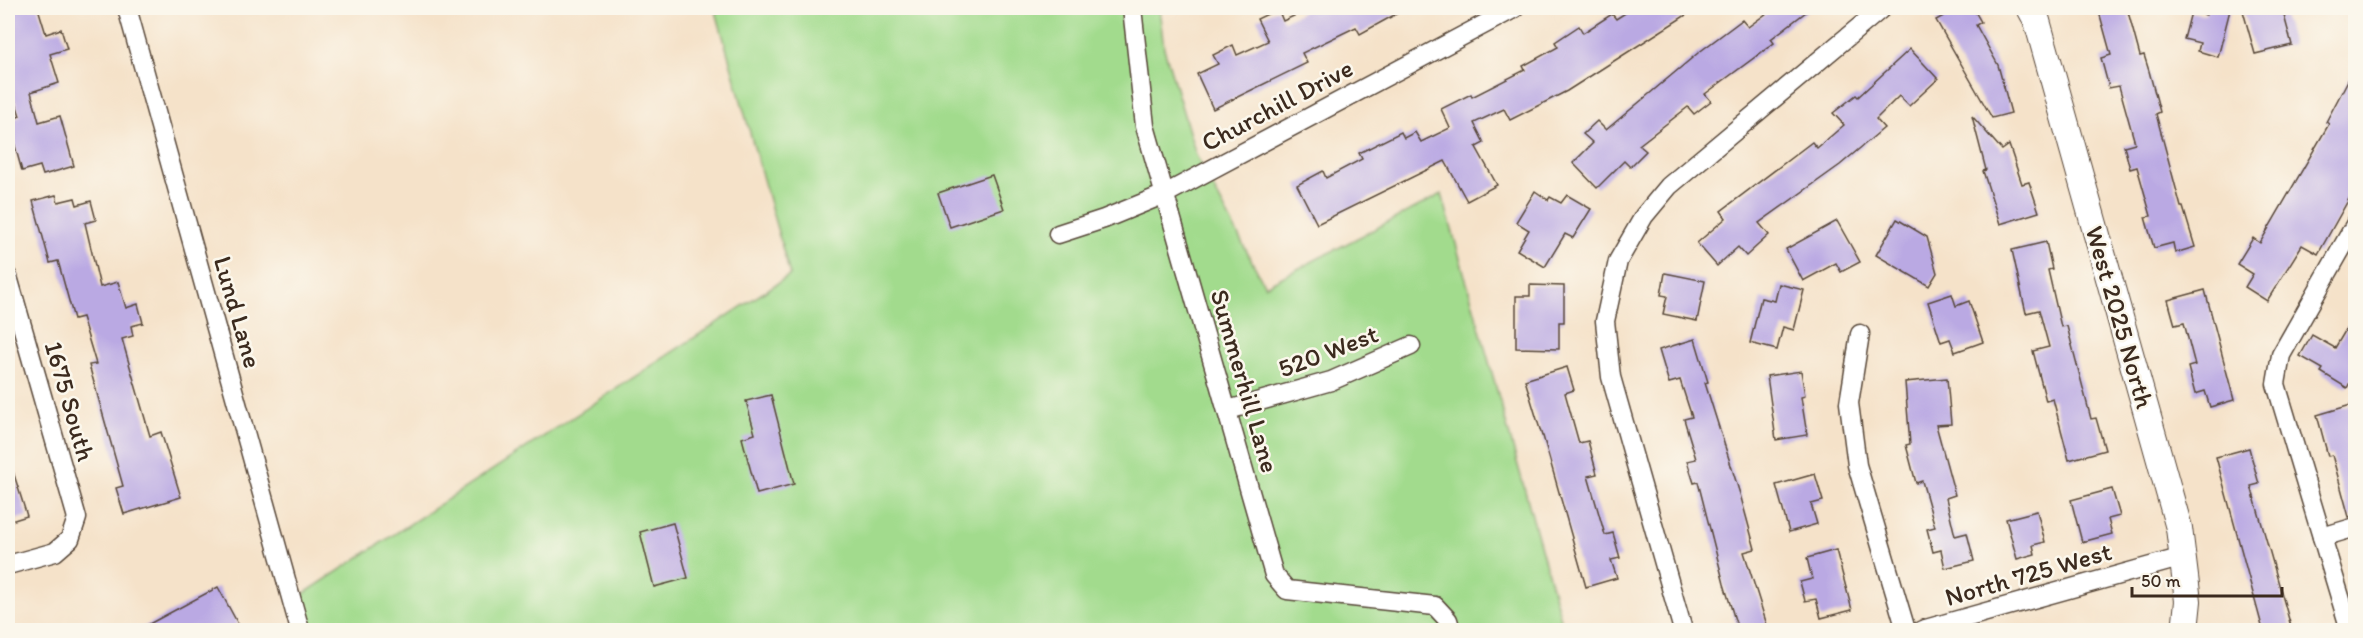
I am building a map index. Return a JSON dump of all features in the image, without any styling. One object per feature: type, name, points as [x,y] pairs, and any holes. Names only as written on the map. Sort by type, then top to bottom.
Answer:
[{"type":"street","name":"Lund Lane","points":[[127,8],[300,630]]},
{"type":"street","name":"Summerhill Lane","points":[[1132,8],[1145,126],[1274,575],[1287,590],[1435,606],[1448,620],[1451,630]]},
{"type":"street","name":"Churchill Drive","points":[[1058,234],[1104,219],[1165,194],[1515,8]]},
{"type":"street","points":[[1683,630],[1611,376],[1605,321],[1618,261],[1644,216],[1669,186],[1882,8]]},
{"type":"street","name":"West 2025 North","points":[[2030,8],[2037,21],[2176,516],[2188,601],[2185,630]]},
{"type":"street","points":[[2350,630],[2276,384],[2281,355],[2355,223]]},
{"type":"street","name":"1675 South","points":[[8,277],[77,518],[70,539],[55,552],[8,565]]},
{"type":"street","points":[[1860,334],[1849,404],[1857,465],[1906,630]]},
{"type":"street","name":"520 West","points":[[1228,410],[1331,381],[1411,346]]},
{"type":"street","points":[[2322,537],[2355,528]]},
{"type":"street","name":"North 725 West","points":[[1922,630],[2183,557]]},
{"type":"green space","points":[[715,8],[1159,8],[1164,48],[1196,155],[1265,286],[1442,194],[1564,630],[310,630],[300,596],[790,275]]},
{"type":"building","points":[[8,8],[38,8],[46,34],[61,29],[67,49],[50,54],[59,83],[31,92],[39,122],[60,116],[74,166],[43,175],[40,166],[22,171],[8,121],[20,116],[8,78]]},
{"type":"building","points":[[1311,8],[1407,8],[1360,34],[1356,27],[1302,53],[1307,63],[1213,109],[1197,74],[1218,64],[1213,55],[1233,45],[1237,55],[1268,41],[1257,19],[1278,9],[1283,21]]},
{"type":"building","points":[[1633,8],[1697,8],[1567,91],[1510,120],[1504,109],[1474,123],[1484,143],[1476,147],[1497,185],[1467,201],[1445,161],[1317,224],[1297,185],[1323,171],[1326,178],[1362,159],[1359,153],[1401,132],[1404,138],[1415,132],[1421,142],[1450,128],[1441,109],[1471,94],[1472,97],[1525,70],[1523,66],[1558,47],[1555,42],[1579,26],[1583,33],[1612,14],[1616,19]]},
{"type":"building","points":[[1774,8],[1811,8],[1771,39],[1774,43],[1705,94],[1711,101],[1694,114],[1688,107],[1639,145],[1646,151],[1630,167],[1624,161],[1597,188],[1573,163],[1593,143],[1583,134],[1597,121],[1606,130],[1698,53],[1742,20],[1748,27]]},
{"type":"building","points":[[1958,8],[1973,8],[1981,22],[1976,25],[1998,65],[2011,113],[1992,118],[1936,20]]},
{"type":"building","points":[[2098,8],[2127,8],[2140,56],[2144,55],[2149,71],[2160,112],[2156,114],[2181,207],[2183,207],[2195,247],[2175,253],[2173,243],[2154,248],[2145,217],[2151,216],[2137,167],[2130,169],[2124,146],[2135,143],[2119,86],[2109,88],[2101,58],[2111,55]]},
{"type":"building","points":[[2208,8],[2230,10],[2218,57],[2198,51],[2200,43],[2184,39],[2191,12],[2206,15]]},
{"type":"building","points":[[2256,8],[2282,8],[2292,45],[2255,54],[2243,11]]},
{"type":"building","points":[[1910,49],[1938,79],[1909,106],[1899,96],[1876,119],[1884,128],[1840,165],[1759,223],[1769,235],[1746,256],[1738,247],[1717,266],[1697,243],[1726,218],[1721,211],[1812,142],[1817,148],[1844,125],[1833,113],[1856,95],[1858,97]]},
{"type":"building","points":[[2355,67],[2355,188],[2318,254],[2302,245],[2267,301],[2245,287],[2253,274],[2237,264],[2253,238],[2260,243],[2329,124],[2326,122]]},
{"type":"building","points":[[1972,116],[2002,150],[2009,145],[2022,184],[2029,182],[2039,212],[2000,224],[1983,171],[1986,170]]},
{"type":"building","points":[[992,175],[1004,209],[950,227],[938,193]]},
{"type":"building","points":[[1535,191],[1548,200],[1550,197],[1561,203],[1567,195],[1591,209],[1573,238],[1565,234],[1545,267],[1517,250],[1529,230],[1516,222]]},
{"type":"building","points":[[56,195],[58,202],[75,198],[77,205],[91,201],[96,220],[85,223],[100,287],[118,282],[126,308],[138,304],[143,323],[131,326],[133,336],[122,339],[150,436],[161,432],[181,497],[124,514],[116,488],[123,486],[89,365],[96,364],[82,317],[74,319],[58,261],[50,263],[33,201]]},
{"type":"building","points":[[1897,219],[1927,237],[1937,273],[1929,286],[1876,255]]},
{"type":"building","points":[[1837,221],[1860,262],[1841,272],[1836,263],[1803,281],[1786,249]]},
{"type":"building","points":[[2046,242],[2052,269],[2048,270],[2061,327],[2067,326],[2091,419],[2096,418],[2105,450],[2069,460],[2053,399],[2046,401],[2033,351],[2049,347],[2039,310],[2026,313],[2012,250]]},
{"type":"building","points":[[1665,273],[1705,281],[1697,321],[1663,314],[1667,296],[1661,295]]},
{"type":"building","points":[[1779,284],[1804,290],[1794,330],[1783,327],[1777,350],[1750,343],[1761,298],[1775,301]]},
{"type":"building","points":[[1530,285],[1564,286],[1564,322],[1559,322],[1559,349],[1516,348],[1516,296],[1530,296]]},
{"type":"building","points":[[2205,290],[2234,400],[2210,407],[2205,391],[2195,394],[2188,367],[2195,365],[2184,323],[2175,325],[2168,300]]},
{"type":"building","points":[[1952,294],[1956,306],[1969,301],[1983,342],[1955,352],[1950,339],[1941,342],[1928,302]]},
{"type":"building","points":[[2355,314],[2355,373],[2347,388],[2321,372],[2323,369],[2300,356],[2312,335],[2335,348]]},
{"type":"building","points":[[1695,339],[1708,382],[1705,383],[1755,549],[1744,552],[1767,625],[1749,630],[1738,630],[1698,482],[1694,483],[1687,461],[1696,459],[1684,419],[1692,417],[1680,380],[1669,383],[1659,350]]},
{"type":"building","points":[[1567,367],[1574,390],[1565,393],[1579,443],[1588,441],[1597,474],[1588,476],[1605,535],[1613,533],[1620,558],[1611,560],[1617,578],[1586,587],[1525,380]]},
{"type":"building","points":[[1801,371],[1805,396],[1801,397],[1807,435],[1776,440],[1767,376]]},
{"type":"building","points":[[1947,378],[1951,424],[1936,425],[1955,495],[1946,498],[1955,536],[1967,533],[1974,561],[1945,568],[1941,550],[1933,552],[1927,529],[1935,527],[1922,481],[1916,483],[1906,445],[1910,444],[1905,382]]},
{"type":"building","points":[[771,395],[794,484],[757,494],[742,438],[755,434],[746,401]]},
{"type":"building","points":[[2351,405],[2355,422],[2355,432],[2350,433],[2355,453],[2355,516],[2349,517],[2332,455],[2328,456],[2317,415]]},
{"type":"building","points":[[2249,448],[2259,484],[2251,486],[2292,630],[2263,630],[2216,457]]},
{"type":"building","points":[[8,465],[11,465],[27,516],[8,522]]},
{"type":"building","points":[[1815,474],[1823,501],[1811,504],[1817,524],[1789,532],[1776,485]]},
{"type":"building","points":[[2112,489],[2120,516],[2108,519],[2112,534],[2082,542],[2071,500]]},
{"type":"building","points":[[2037,511],[2045,542],[2033,545],[2035,554],[2017,559],[2006,519]]},
{"type":"building","points":[[673,523],[688,578],[654,587],[640,532]]},
{"type":"building","points":[[1836,550],[1852,610],[1821,618],[1816,599],[1805,601],[1800,582],[1812,579],[1807,558]]},
{"type":"building","points":[[218,587],[238,624],[227,630],[138,630]]}]
